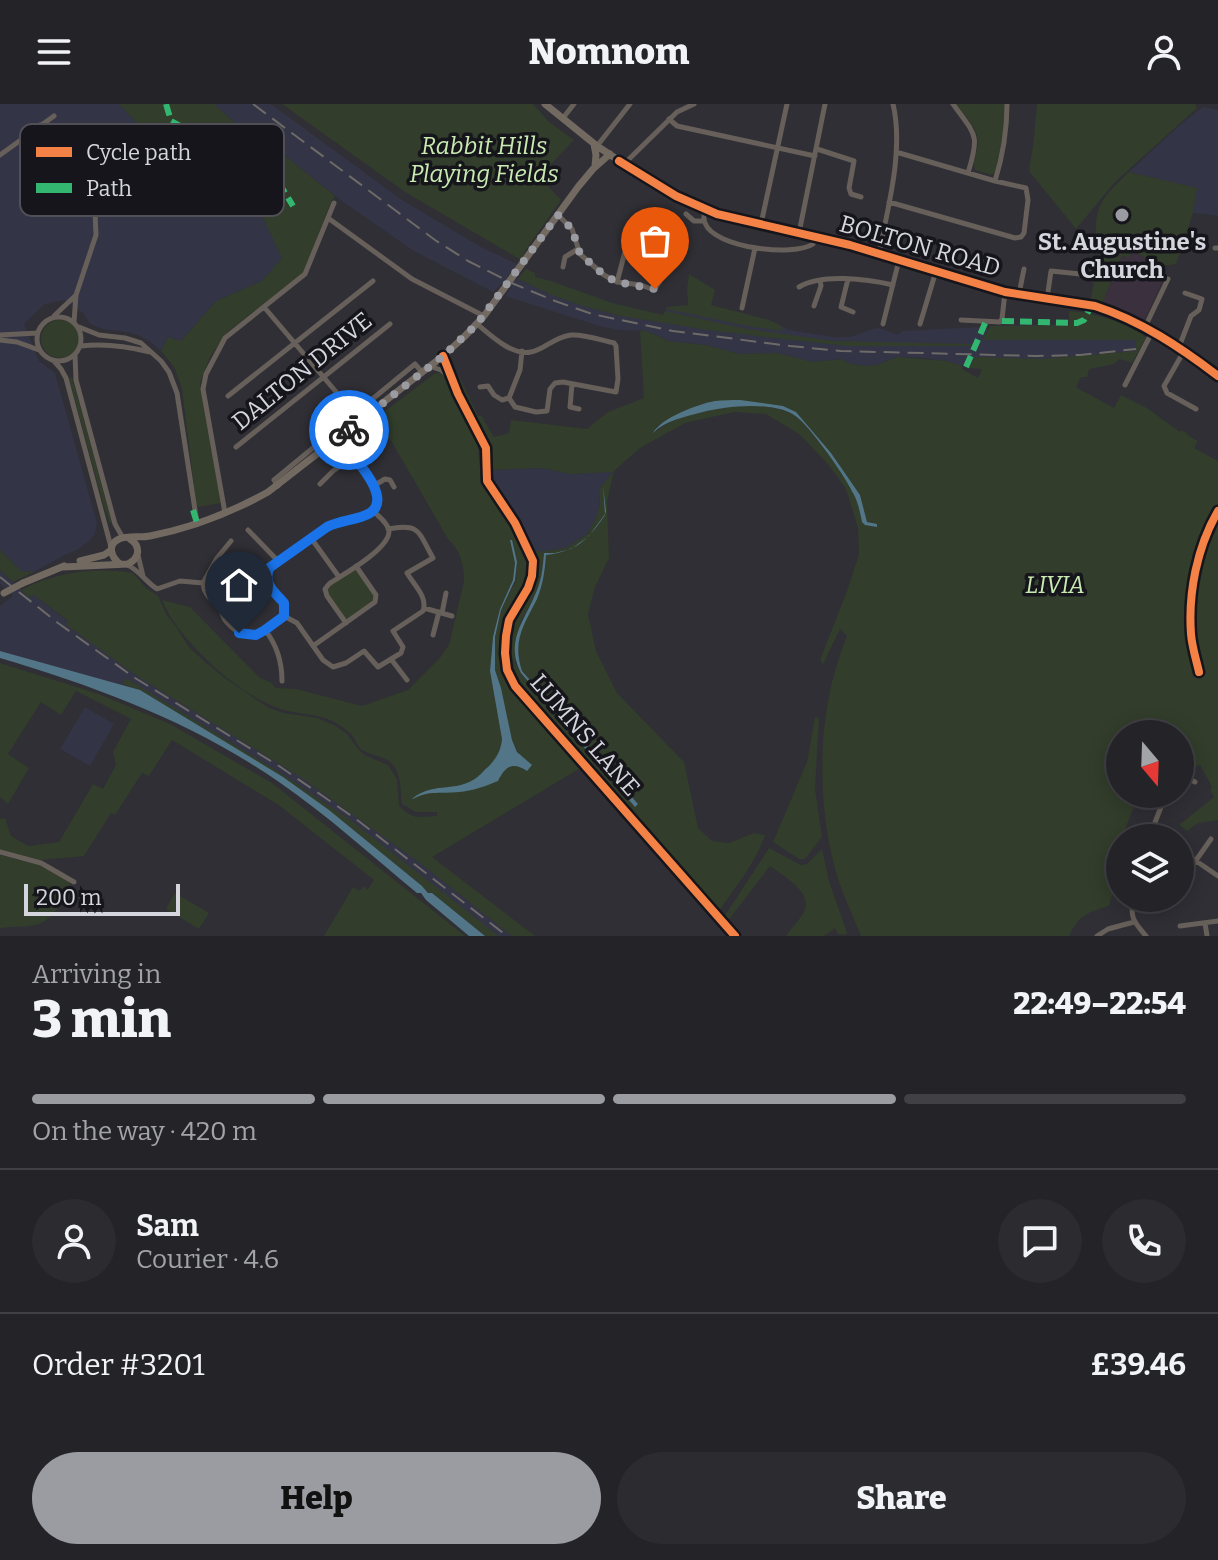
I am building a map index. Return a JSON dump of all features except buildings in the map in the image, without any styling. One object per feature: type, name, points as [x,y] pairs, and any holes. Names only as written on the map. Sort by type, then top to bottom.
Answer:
[{"type":"main road","name":"BOLTON ROAD","points":[[545,104],[624,164],[705,210],[879,253],[1005,292],[1095,306],[1149,330],[1182,349],[1218,376]]},
{"type":"main road","points":[[594,168],[595,144]]},
{"type":"main road","points":[[2,594],[63,567],[104,555],[116,541],[152,536],[197,523],[251,502],[278,486],[443,356],[477,324],[608,153]]},
{"type":"main road","points":[[63,567],[133,561],[152,536]]},
{"type":"main road","points":[[126,538],[134,542],[138,552]]},
{"type":"main road","points":[[111,549],[113,558],[123,564]]},
{"type":"street","points":[[563,118],[574,104]]},
{"type":"street","points":[[595,144],[630,104]]},
{"type":"street","points":[[624,164],[677,112],[694,104]]},
{"type":"street","points":[[761,224],[787,104]]},
{"type":"street","points":[[799,233],[825,104]]},
{"type":"street","points":[[879,253],[896,152],[893,104]]},
{"type":"street","points":[[953,104],[975,138],[968,173]]},
{"type":"street","points":[[995,181],[1007,127],[1007,104]]},
{"type":"street","points":[[42,124],[54,116]]},
{"type":"street","points":[[669,119],[677,126],[854,161],[849,188],[851,194],[861,197]]},
{"type":"street","points":[[0,155],[20,140]]},
{"type":"street","points":[[889,202],[1018,238],[1024,233],[1028,200],[1026,188],[896,152]]},
{"type":"street","points":[[225,513],[203,389],[206,374],[225,338],[305,274],[334,203]]},
{"type":"street","points":[[705,210],[707,227],[738,244],[783,250],[806,248],[813,244],[815,236]]},
{"type":"street","points":[[686,214],[694,221],[704,221]]},
{"type":"street","points":[[558,215],[572,229],[584,258],[604,275],[617,282],[654,290],[661,272]]},
{"type":"street","points":[[76,295],[46,321],[38,333],[37,345],[48,359],[65,361],[75,355],[81,346],[76,325],[76,295],[96,235],[95,216]]},
{"type":"street","points":[[328,218],[412,279],[484,316]]},
{"type":"street","points":[[742,308],[755,248]]},
{"type":"street","points":[[561,263],[578,249]]},
{"type":"street","points":[[617,282],[628,252]]},
{"type":"street","points":[[883,324],[899,260]]},
{"type":"street","points":[[1019,294],[1024,269]]},
{"type":"street","points":[[920,324],[936,271]]},
{"type":"street","points":[[1047,299],[1051,271],[1080,274]]},
{"type":"street","points":[[799,287],[820,280],[848,279],[871,279],[893,285]]},
{"type":"street","points":[[848,279],[841,307],[853,312]]},
{"type":"street","points":[[1125,385],[1168,279]]},
{"type":"street","points":[[814,306],[820,280]]},
{"type":"street","points":[[228,396],[373,281]]},
{"type":"street","points":[[961,320],[1002,321],[1005,292]]},
{"type":"street","points":[[1185,293],[1202,299],[1199,310],[1191,316],[1182,349],[1164,386],[1167,393],[1196,409]]},
{"type":"street","points":[[264,307],[354,413]]},
{"type":"street","points":[[52,318],[60,317],[99,335],[141,343],[165,366],[175,386],[197,523]]},
{"type":"street","name":"DALTON DRIVE","points":[[236,447],[390,324]]},
{"type":"street","points":[[477,324],[507,348],[522,351],[531,352],[560,337],[575,334],[616,346],[616,392],[555,383],[550,389],[547,411],[515,407],[509,398]]},
{"type":"street","points":[[0,338],[38,333]]},
{"type":"street","points":[[0,338],[40,350]]},
{"type":"street","points":[[81,346],[126,346],[151,352]]},
{"type":"street","points":[[509,398],[520,370],[522,351]]},
{"type":"street","points":[[75,355],[76,380],[115,524],[126,538]]},
{"type":"street","name":"LUMNS LANE","points":[[443,356],[451,379],[486,448],[487,481],[515,523],[533,561],[528,588],[509,620],[506,636],[507,670],[515,686],[735,936]]},
{"type":"street","points":[[54,361],[66,378],[111,549]]},
{"type":"street","points":[[278,486],[274,480],[415,364],[422,372]]},
{"type":"street","points":[[429,366],[441,370],[451,379]]},
{"type":"street","points":[[572,384],[570,407],[579,409]]},
{"type":"street","points":[[480,387],[488,386],[502,400],[509,398]]},
{"type":"street","points":[[284,616],[284,603],[268,586],[269,568],[334,523],[368,514],[377,503],[375,485],[339,438]]},
{"type":"street","points":[[320,484],[353,458]]},
{"type":"street","points":[[375,485],[385,479],[390,480],[394,487]]},
{"type":"street","points":[[373,511],[388,529]]},
{"type":"street","points":[[284,616],[297,623],[324,662],[333,667],[346,663],[364,651],[378,667],[401,653],[404,648],[393,631],[424,608],[423,597],[407,573],[433,558],[413,527],[388,529]]},
{"type":"street","points":[[346,623],[325,591],[327,586],[382,546],[388,529]]},
{"type":"street","points":[[248,530],[278,561]]},
{"type":"street","points":[[311,538],[339,577]]},
{"type":"street","points":[[228,542],[203,583],[204,592],[220,608],[224,619],[239,633],[256,635],[284,616]]},
{"type":"street","points":[[138,552],[143,578]]},
{"type":"street","points":[[123,564],[131,566],[157,589],[180,581],[203,583]]},
{"type":"street","points":[[313,646],[376,600],[376,595],[356,566]]},
{"type":"street","points":[[433,635],[446,593]]},
{"type":"street","points":[[424,608],[452,616]]},
{"type":"street","points":[[265,630],[281,663],[282,682]]},
{"type":"street","points":[[391,659],[407,680]]},
{"type":"street","points":[[1211,839],[1195,861],[1218,876]]},
{"type":"street","points":[[0,852],[41,863],[74,882]]},
{"type":"street","points":[[1132,912],[1134,922],[1146,936]]},
{"type":"street","points":[[1180,926],[1218,921]]},
{"type":"street","points":[[1097,936],[1108,929],[1134,922]]},
{"type":"street","points":[[1205,923],[1207,936]]},
{"type":"shaded area","points":[[0,104],[119,104],[138,124],[20,124],[20,216],[262,216],[283,258],[262,281],[216,301],[181,341],[168,337],[161,351],[148,340],[132,333],[90,324],[84,314],[65,300],[45,304],[24,324],[39,361],[55,373],[97,523],[95,534],[88,542],[34,572],[21,571],[0,550]]},
{"type":"shaded area","points":[[214,104],[271,104],[402,200],[481,247],[517,264],[508,276],[516,280],[526,269],[535,273],[535,277],[612,303],[663,315],[667,307],[701,304],[769,320],[789,330],[834,337],[850,337],[880,328],[898,335],[902,331],[989,329],[990,326],[1118,323],[1146,337],[1132,363],[1120,359],[1114,364],[1089,369],[1087,377],[1081,377],[1076,387],[1021,373],[969,368],[922,358],[897,357],[867,366],[841,359],[813,362],[777,353],[740,354],[705,345],[668,341],[647,331],[599,326],[505,296],[512,286],[503,282],[493,292],[412,250],[335,196],[284,155],[284,124],[236,124]]},
{"type":"shaded area","points":[[1203,107],[1218,110],[1218,216],[1193,213],[1196,188],[1129,172]]},
{"type":"shaded area","points":[[1132,252],[1163,266],[1166,274],[1144,321],[1102,304],[1122,256]]},
{"type":"shaded area","points":[[740,400],[783,406],[796,412],[831,453],[860,495],[867,522],[877,524],[877,527],[862,522],[849,485],[817,439],[794,415],[773,408],[736,407],[676,420],[653,433],[664,422],[690,408],[715,401]]},
{"type":"shaded area","points":[[542,468],[570,474],[614,471],[599,489],[600,503],[588,533],[566,548],[538,552],[527,542],[491,482],[492,470]]},
{"type":"shaded area","points":[[510,540],[517,562],[515,580],[501,610],[495,637],[495,670],[512,740],[517,752],[532,765],[527,771],[517,766],[510,767],[498,781],[479,788],[430,793],[412,799],[427,791],[473,780],[491,764],[499,751],[502,739],[490,671],[493,637],[500,609],[513,580],[515,563]]},
{"type":"shaded area","points":[[568,550],[546,555],[541,588],[519,641],[519,660],[522,671],[638,804],[635,807],[521,673],[516,661],[518,630],[539,585],[544,553]]},
{"type":"shaded area","points":[[0,570],[29,597],[34,595],[84,634],[307,772],[535,936],[485,936],[329,810],[282,777],[140,690],[0,651],[0,606],[13,596],[0,584]]},
{"type":"shaded area","points":[[0,651],[140,690],[283,777],[329,810],[485,936],[469,936],[421,893],[417,893],[314,808],[246,761],[179,724],[74,682],[0,658]]},
{"type":"shaded area","points":[[85,707],[114,724],[90,766],[60,749]]},
{"type":"green space","points":[[119,104],[214,104],[236,124],[138,124]]},
{"type":"green space","name":"Rabbit Hills Playing Fields","points":[[282,104],[533,104],[549,122],[574,140],[539,177],[561,200],[521,260],[405,192]]},
{"type":"green space","points":[[956,104],[1005,104],[1005,126],[992,175],[975,170],[977,134]]},
{"type":"green space","points":[[1037,104],[1195,104],[1197,108],[1115,182],[1076,229],[1029,171]]},
{"type":"green space","points":[[284,155],[335,196],[304,272],[227,332],[210,357],[200,383],[221,503],[198,507],[182,389],[174,367],[161,351],[168,337],[181,341],[216,301],[262,281],[282,258],[262,216],[284,216]]},
{"type":"green space","points":[[1129,172],[1197,188],[1193,213],[1176,264],[1163,266],[1132,252],[1129,258],[1122,256],[1102,304],[1091,299],[1102,236],[1096,236],[1097,215],[1108,193]]},
{"type":"green space","points":[[526,269],[535,273],[535,277],[612,303],[663,315],[665,311],[747,329],[833,341],[973,344],[847,346],[714,331],[621,316],[552,295],[518,279]]},
{"type":"green space","points":[[689,274],[715,290],[711,305],[769,320],[782,326],[781,331],[666,309],[688,305]]},
{"type":"green space","name":"LIVIA","points":[[1069,311],[1100,316],[1138,332],[1146,337],[1132,363],[1120,359],[1114,364],[1089,369],[1087,377],[1081,377],[1076,387],[1114,408],[1121,395],[1147,408],[1198,441],[1194,448],[1218,461],[1218,820],[1194,826],[1180,824],[1214,797],[1200,765],[1194,767],[1194,720],[1106,720],[1106,808],[1133,808],[1127,824],[1106,824],[1106,907],[1085,915],[1069,936],[861,936],[836,871],[822,776],[830,690],[847,636],[840,629],[823,664],[820,660],[859,554],[858,528],[846,489],[828,464],[799,434],[766,414],[734,412],[685,423],[640,448],[614,471],[607,501],[609,558],[595,587],[588,614],[596,651],[617,693],[684,762],[698,828],[712,841],[729,843],[754,833],[765,835],[746,873],[721,908],[716,908],[520,685],[514,670],[512,630],[536,577],[536,557],[531,545],[538,552],[566,548],[588,533],[600,503],[599,489],[613,472],[570,474],[542,468],[492,470],[487,443],[452,369],[460,378],[478,416],[481,415],[494,437],[509,433],[511,420],[587,429],[608,412],[644,398],[640,331],[668,341],[705,345],[740,354],[777,353],[813,362],[841,359],[867,366],[897,357],[947,361],[962,366],[978,378],[982,369],[969,368],[975,357],[1042,359],[1136,351],[1135,340],[983,340],[990,326],[1069,325]],"holes":[[[702,404],[748,405],[679,418],[655,432],[657,426]],[[753,405],[783,406],[796,412],[831,453],[860,495],[870,524],[862,522],[849,484],[807,427],[792,414]],[[544,554],[545,565],[541,587],[518,640],[521,621],[543,573]],[[518,642],[522,671],[638,804],[635,806],[521,673],[515,663]]]},
{"type":"green space","points":[[60,320],[74,325],[79,339],[74,353],[60,358],[46,353],[41,339],[46,325]]},
{"type":"green space","points":[[434,374],[445,376],[451,386],[458,406],[477,439],[481,478],[524,548],[528,562],[524,586],[506,619],[502,636],[505,671],[513,688],[582,767],[432,857],[535,936],[512,936],[420,863],[302,778],[137,676],[65,624],[68,621],[34,595],[29,597],[21,590],[76,572],[133,573],[158,596],[166,614],[188,646],[226,679],[269,708],[317,718],[334,725],[347,734],[365,755],[388,765],[397,779],[399,806],[416,817],[437,816],[437,812],[416,812],[402,804],[399,778],[392,764],[362,750],[342,727],[321,717],[288,711],[264,702],[229,679],[181,632],[162,600],[190,607],[260,678],[276,688],[296,689],[362,706],[408,690],[449,645],[464,581],[463,569],[456,548],[390,439],[372,421]],"holes":[[[510,541],[517,562],[516,580],[501,610],[495,637],[495,670],[512,740],[527,771],[512,765],[497,780],[483,786],[423,793],[475,780],[501,750],[502,739],[490,671],[493,637],[500,610],[513,580],[515,563]]]},
{"type":"green space","points":[[72,377],[112,523],[110,524],[69,378]]},
{"type":"green space","points":[[0,550],[21,571],[34,572],[13,582],[0,570]]},
{"type":"green space","points":[[356,567],[375,596],[374,602],[346,622],[328,596],[327,588]]},
{"type":"green space","points":[[0,663],[99,694],[170,724],[272,783],[465,936],[324,936],[353,887],[359,891],[364,886],[367,890],[374,880],[280,806],[172,740],[149,776],[142,773],[115,815],[111,813],[84,856],[41,860],[0,850],[0,819],[5,818],[11,836],[28,846],[59,842],[93,784],[103,789],[116,765],[113,752],[131,719],[76,691],[61,715],[41,702],[8,754],[29,768],[8,804],[0,797]]},
{"type":"green space","points":[[126,678],[284,775],[353,822],[499,936],[485,936],[329,810],[283,777],[140,690],[122,684]]},
{"type":"green space","points":[[815,717],[819,718],[815,789],[822,837],[805,859],[799,859],[773,842],[807,762]]},
{"type":"green space","points":[[769,848],[801,865],[807,864],[822,849],[829,881],[847,933],[845,935],[838,934],[835,928],[824,936],[786,936],[804,912],[806,902],[794,884],[770,866],[727,922],[724,917]]},
{"type":"green space","points":[[0,855],[39,865],[70,882],[67,893],[49,918],[36,925],[0,928]]},
{"type":"green space","points":[[175,893],[209,913],[199,929],[166,909]]},
{"type":"railway","points":[[253,104],[280,124]]},
{"type":"railway","points":[[284,127],[435,240],[468,261],[514,284],[592,314],[673,331],[841,351],[1036,356],[1136,349]]},
{"type":"railway","points":[[0,577],[135,678],[279,766],[356,819],[507,936]]},
{"type":"marked path","points":[[166,104],[171,121],[177,124]]},
{"type":"marked path","points":[[284,191],[293,206]]},
{"type":"marked path","points":[[1002,321],[1077,323],[1084,320],[1091,306]]},
{"type":"marked path","points":[[966,367],[986,321]]},
{"type":"marked path","points":[[193,510],[197,523]]},
{"type":"cycle path","points":[[619,161],[676,196],[717,214],[850,245],[1005,292],[1095,306],[1160,336],[1218,376]]},
{"type":"cycle path","points":[[443,356],[458,394],[486,448],[487,481],[515,523],[533,561],[528,588],[509,620],[506,636],[507,670],[515,686],[735,936]]},
{"type":"cycle path","points":[[1199,672],[1191,634],[1191,603],[1199,555],[1218,511]]},
{"type":"way so far","points":[[349,430],[443,356],[477,324],[558,215],[572,229],[580,254],[604,275],[624,284],[655,289]]},
{"type":"place","name":"St. Augustine's Church","points":[[1122,215]]},
{"type":"route","points":[[239,633],[256,635],[284,616],[284,603],[268,586],[266,575],[269,568],[334,523],[373,511],[377,503],[375,485],[339,438],[349,430]]}]
